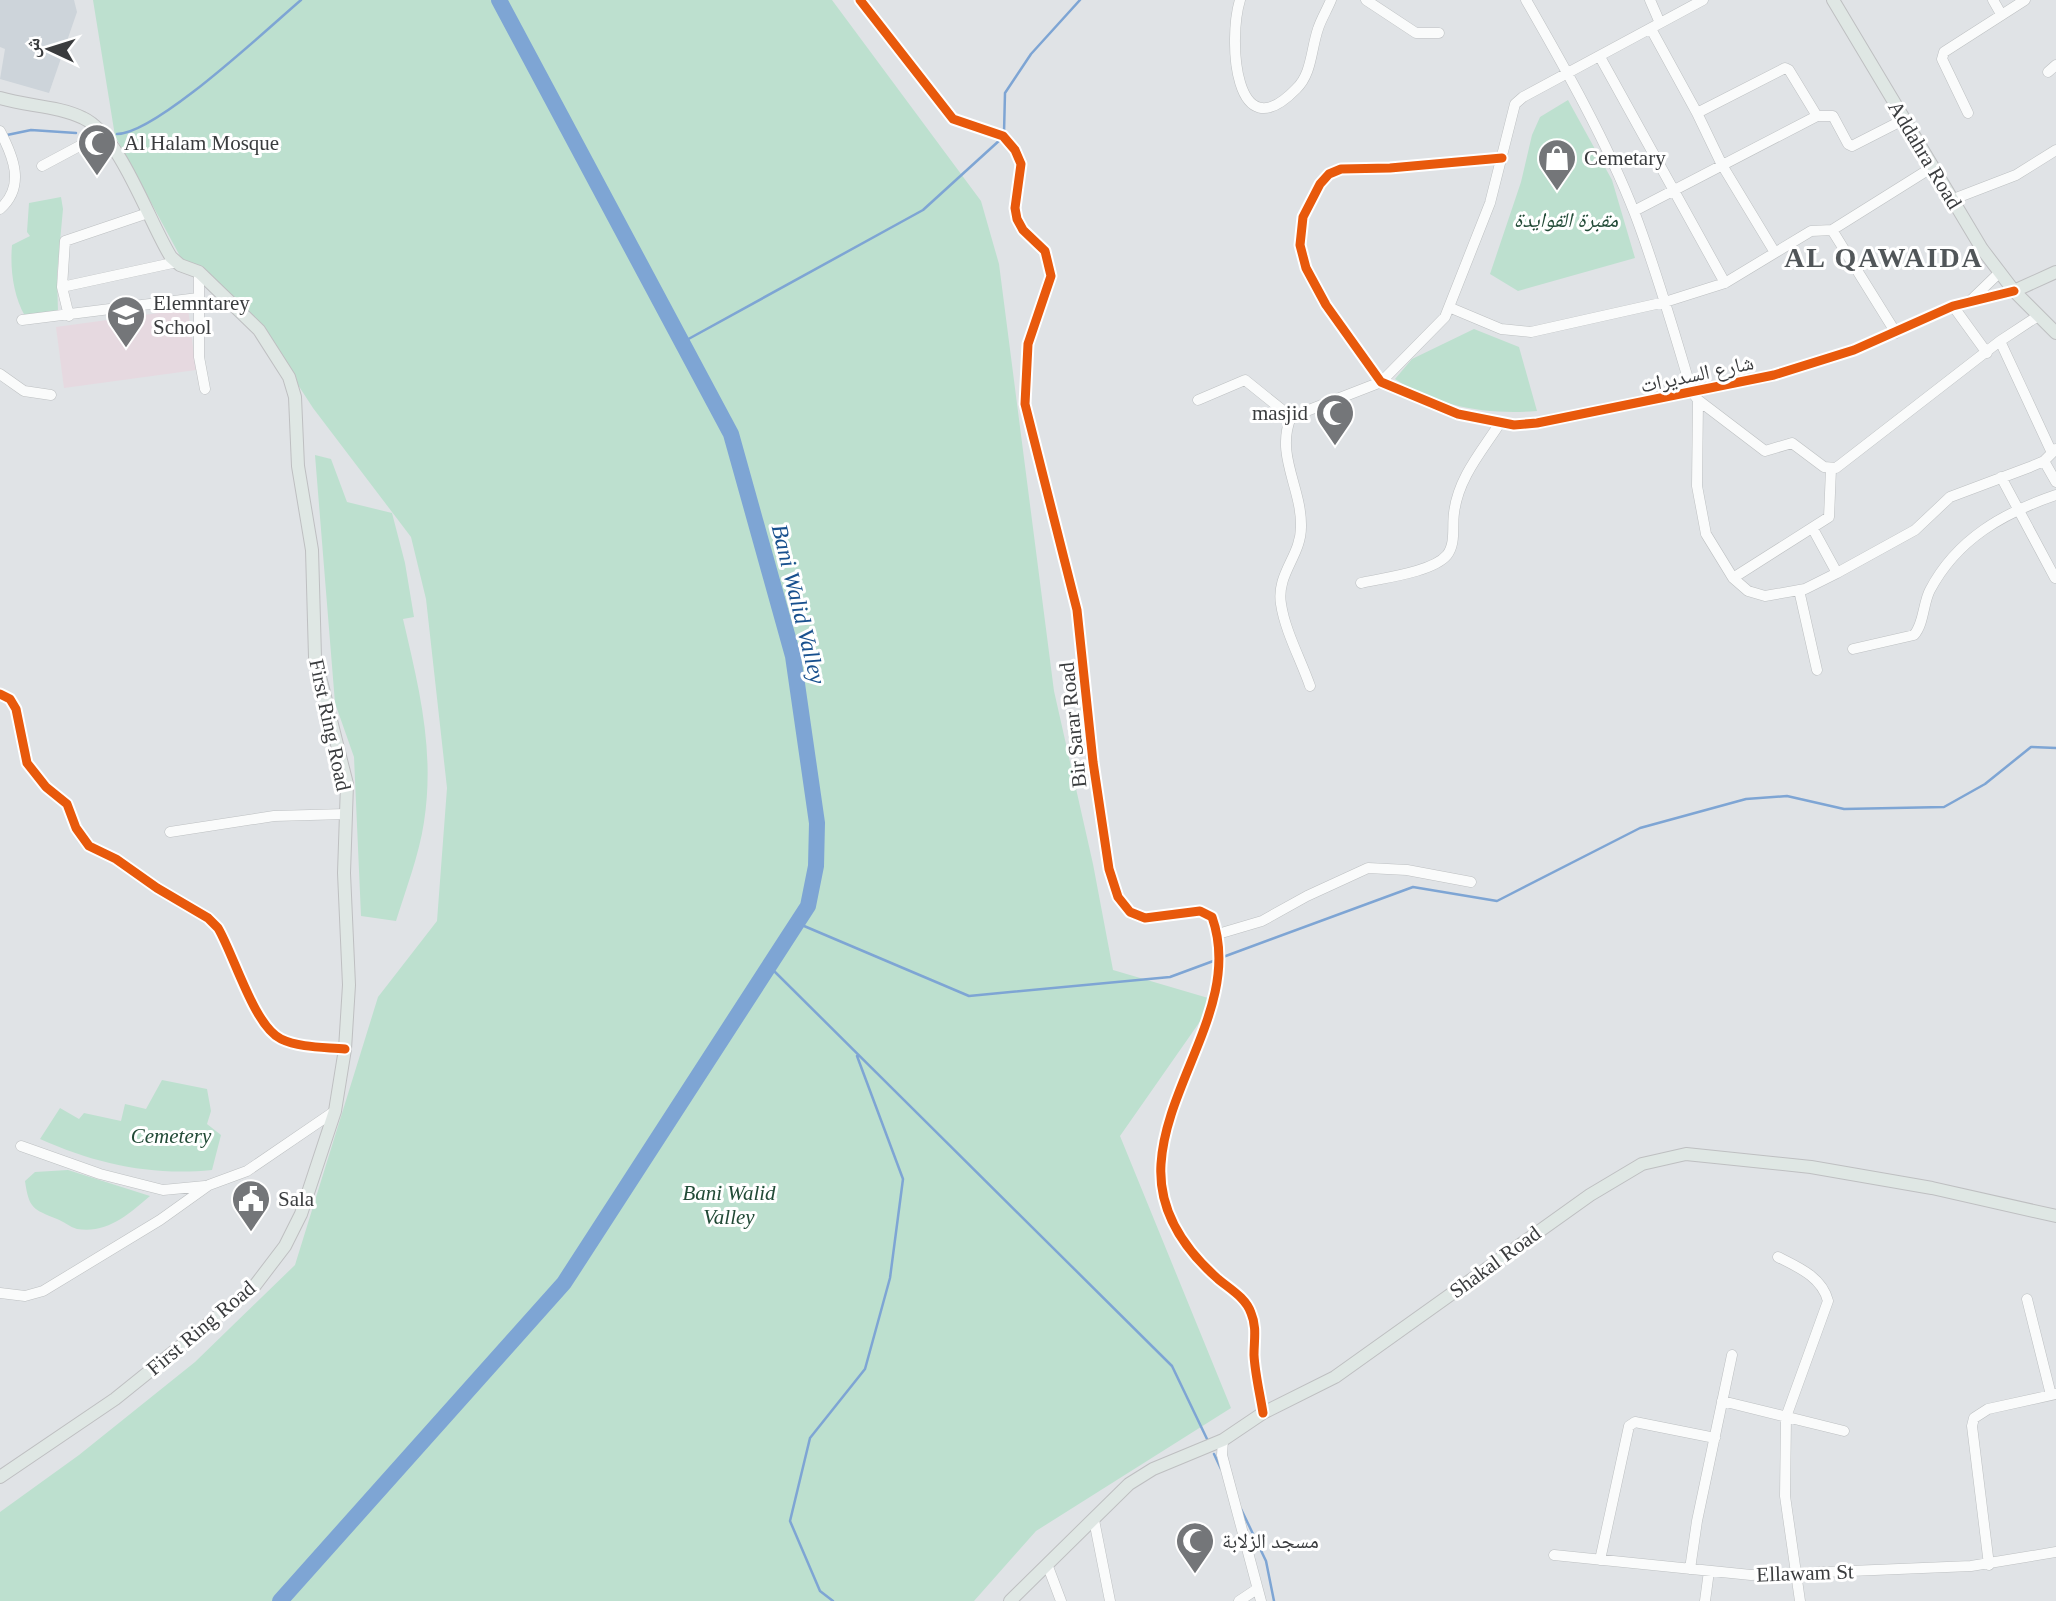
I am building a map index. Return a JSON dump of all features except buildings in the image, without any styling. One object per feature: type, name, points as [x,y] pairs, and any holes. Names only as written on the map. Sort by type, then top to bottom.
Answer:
[{"type":"main road","name":"Addahra Road","points":[[1833,0],[1931,168],[1999,273],[2056,333]]},
{"type":"main road","points":[[0,98],[85,118],[102,134],[165,247],[177,262]]},
{"type":"main road","name":"First Ring Road","points":[[0,1477],[115,1399],[253,1288],[285,1246],[301,1214],[335,1111],[345,1049],[349,985],[344,873],[347,784],[314,657],[312,550],[298,466],[295,397],[289,377],[259,330],[199,272],[177,262]]},
{"type":"main road","points":[[2014,291],[2056,272]]},
{"type":"main road","name":"Shakal Road","points":[[1014,1599],[1140,1476],[1223,1440],[1263,1413],[1335,1377],[1624,1173],[1660,1159],[1686,1154],[1719,1156],[1835,1171],[1932,1188],[2056,1216]]},
{"type":"street","name":"Bir Sarar Road","points":[[860,0],[953,119],[1003,135],[1015,150],[1021,164],[1015,208],[1017,219],[1023,230],[1045,251],[1051,276],[1028,344],[1025,404],[1077,610],[1093,762],[1109,869],[1118,897],[1130,912],[1145,918],[1200,911],[1212,917],[1218,934]]},
{"type":"street","points":[[1240,0],[1234,26],[1236,62],[1244,96],[1250,105],[1260,109],[1274,107],[1297,89],[1308,72],[1318,27],[1331,0]]},
{"type":"street","points":[[1366,0],[1416,33],[1439,33]]},
{"type":"street","points":[[1526,0],[1634,211],[1695,396],[1697,486],[1706,534],[1733,578],[1748,591],[1765,596],[1799,590],[1837,573],[1915,530],[1950,496],[2044,461],[2054,451],[2000,341]]},
{"type":"street","points":[[1650,0],[1656,26],[1722,165],[1774,251]]},
{"type":"street","points":[[1310,686],[1281,606],[1283,571],[1300,539],[1301,525],[1285,450],[1284,434],[1291,417],[1381,382],[1424,341],[1451,308],[1502,158],[1515,104],[1523,97],[1703,0]]},
{"type":"street","points":[[1993,0],[2001,14]]},
{"type":"street","points":[[1968,113],[1942,55],[2025,0]]},
{"type":"street","points":[[1600,57],[1725,282]]},
{"type":"street","points":[[1697,113],[1785,68],[1789,69],[1817,116]]},
{"type":"street","points":[[1634,211],[1817,116],[1833,116],[1848,144],[1852,145],[1903,120]]},
{"type":"street","points":[[0,131],[12,154],[16,176],[11,196],[0,209]]},
{"type":"street","points":[[43,166],[102,134]]},
{"type":"street","points":[[1951,200],[2016,175],[2056,150]]},
{"type":"street","points":[[1381,382],[1326,305],[1303,261],[1299,235],[1303,217],[1320,184],[1329,174],[1341,169],[1390,168],[1502,158]]},
{"type":"street","points":[[1451,308],[1501,329],[1531,332],[1665,302],[1725,282],[1811,231],[1832,230],[1931,168]]},
{"type":"street","points":[[69,316],[62,287],[65,241],[148,213]]},
{"type":"street","points":[[1832,230],[1896,333]]},
{"type":"street","points":[[62,287],[177,262]]},
{"type":"street","points":[[199,272],[199,357],[205,389]]},
{"type":"street","name":"شارع السديرات","points":[[1970,301],[1999,273]]},
{"type":"street","name":"شارع السديرات","points":[[1381,382],[1458,414],[1500,423],[1537,423],[1695,396],[1802,367],[1896,333],[1953,306],[2014,291]]},
{"type":"street","points":[[22,320],[198,299]]},
{"type":"street","points":[[1953,306],[1987,353]]},
{"type":"street","points":[[1831,469],[1907,416],[2000,341],[2038,316]]},
{"type":"street","points":[[0,374],[24,391],[51,395]]},
{"type":"street","points":[[1198,400],[1245,380],[1291,417]]},
{"type":"street","points":[[1695,396],[1765,451],[1792,443],[1831,469]]},
{"type":"street","points":[[1361,583],[1431,566],[1446,557],[1450,551],[1454,513],[1462,480],[1500,423]]},
{"type":"street","points":[[2044,461],[2056,482]]},
{"type":"street","points":[[1733,578],[1829,517],[1831,469]]},
{"type":"street","points":[[2001,477],[2016,511],[2055,578]]},
{"type":"street","points":[[1853,649],[1914,635],[1924,601],[1937,576],[1963,544],[2016,511],[2056,495]]},
{"type":"street","points":[[1813,529],[1837,573]]},
{"type":"street","points":[[1799,590],[1817,670]]},
{"type":"street","points":[[0,694],[16,709],[27,763],[46,787],[67,804],[76,828],[89,846],[116,859],[157,888],[208,918],[218,928],[260,1015],[279,1038],[298,1044],[345,1049]]},
{"type":"street","points":[[170,832],[274,816],[346,814]]},
{"type":"street","points":[[1263,1413],[1251,1311],[1240,1296],[1197,1259],[1181,1240],[1167,1212],[1161,1165],[1171,1114],[1217,986],[1218,934],[1262,921],[1307,896],[1368,868],[1407,870],[1471,882]]},
{"type":"street","points":[[21,1146],[100,1174],[163,1190],[209,1185],[247,1171],[335,1111]]},
{"type":"street","points":[[0,1293],[25,1296],[43,1292],[160,1220],[209,1185]]},
{"type":"street","points":[[1778,1256],[1801,1268],[1820,1283],[1828,1301],[1786,1417],[1785,1496],[1800,1601]]},
{"type":"street","points":[[1989,1564],[1973,1418],[1988,1409],[2054,1394],[2027,1299]]},
{"type":"street","points":[[1690,1569],[1732,1355]]},
{"type":"street","points":[[1722,1401],[1844,1431]]},
{"type":"street","points":[[1600,1560],[1629,1426],[1635,1422],[1715,1438]]},
{"type":"street","points":[[1223,1440],[1222,1455],[1261,1601]]},
{"type":"street","points":[[1094,1520],[1110,1601]]},
{"type":"street","name":"Ellawam St","points":[[1554,1555],[1751,1576],[1989,1564],[2056,1552]]},
{"type":"street","points":[[1047,1564],[1061,1601]]},
{"type":"street","points":[[1705,1601],[1709,1571]]},
{"type":"street","points":[[1239,1601],[1257,1589]]},
{"type":"shaded area","points":[[0,0],[74,0],[77,12],[49,93],[0,79],[5,49],[0,47]]},
{"type":"shaded area","name":"Elemntarey School","points":[[188,309],[196,370],[64,388],[56,327]]},
{"type":"green space","name":"Bani Walid Valley","points":[[93,0],[832,0],[981,201],[999,264],[1054,691],[1093,864],[1113,970],[1215,1000],[1120,1136],[1231,1408],[1036,1531],[974,1601],[0,1601],[0,1512],[79,1455],[195,1362],[295,1265],[378,997],[437,921],[447,788],[426,599],[411,537],[313,408],[276,351],[187,269],[115,136]]},
{"type":"green space","name":"مقبرة القوايدة","points":[[1568,100],[1612,180],[1635,258],[1518,291],[1490,274],[1521,182],[1532,135],[1540,117]]},
{"type":"green space","points":[[61,197],[63,209],[57,274],[58,313],[25,316],[13,281],[12,245],[30,236],[27,232],[29,203]]},
{"type":"green space","points":[[1474,329],[1519,347],[1537,411],[1500,412],[1463,407],[1411,389],[1395,379],[1412,359]]},
{"type":"green space","points":[[315,455],[331,459],[347,502],[392,513],[405,563],[414,617],[403,619],[424,719],[428,770],[422,834],[396,921],[361,916],[354,757],[335,703]]},
{"type":"green space","name":"Cemetery","points":[[162,1080],[207,1089],[211,1111],[207,1124],[221,1135],[212,1170],[167,1171],[124,1166],[82,1155],[40,1139],[60,1108],[79,1119],[84,1113],[121,1121],[125,1104],[146,1109]]},
{"type":"green space","points":[[68,1170],[150,1196],[126,1216],[108,1226],[77,1229],[34,1207],[28,1197],[25,1181],[35,1172]]},
{"type":"waterway","points":[[117,134],[135,129],[183,99],[301,0]]},
{"type":"waterway","name":"Bani Walid Valley","points":[[280,1601],[564,1283],[808,906],[816,866],[817,823],[793,656],[731,434],[499,0]]},
{"type":"waterway","points":[[1004,133],[1005,93],[1031,54],[1080,0]]},
{"type":"waterway","points":[[7,135],[31,130],[76,133]]},
{"type":"waterway","points":[[683,342],[923,210],[1001,139]]},
{"type":"waterway","points":[[1223,957],[1413,887],[1497,901],[1640,828],[1746,799],[1787,796],[1844,809],[1944,807],[1985,784],[2031,747],[2056,748]]},
{"type":"waterway","points":[[797,923],[969,996],[1170,977],[1216,960]]},
{"type":"waterway","points":[[769,966],[1172,1366],[1207,1439]]},
{"type":"waterway","points":[[833,1601],[820,1591],[790,1521],[810,1438],[865,1369],[890,1278],[903,1179],[857,1056]]},
{"type":"waterway","points":[[1214,1454],[1221,1469]]},
{"type":"waterway","points":[[1241,1509],[1266,1561],[1274,1601]]},
{"type":"cycle path","points":[[860,0],[953,119],[1003,136],[1015,150],[1021,164],[1015,208],[1017,219],[1023,230],[1045,251],[1051,276],[1028,344],[1025,404],[1077,610],[1093,762],[1109,869],[1118,897],[1130,912],[1145,918],[1200,911],[1212,917],[1219,948],[1217,979],[1210,1010],[1166,1133],[1161,1164],[1164,1198],[1176,1228],[1194,1255],[1242,1298],[1249,1308],[1254,1323],[1254,1355],[1263,1413]]},
{"type":"cycle path","points":[[1502,158],[1390,168],[1341,169],[1329,174],[1320,184],[1303,217],[1300,245],[1306,268],[1326,305],[1381,382],[1458,414],[1514,425],[1537,423],[1774,375],[1854,350],[1953,306],[2014,291]]},
{"type":"cycle path","points":[[0,694],[10,699],[16,709],[27,763],[46,787],[67,804],[76,828],[89,846],[116,859],[157,888],[208,918],[218,928],[253,1005],[271,1032],[296,1044],[345,1049]]},
{"type":"place","name":"Al Halam Mosque","points":[[97,177]]},
{"type":"place","name":"Cemetary","points":[[1557,192]]},
{"type":"place","name":"Elemntarey School","points":[[126,349]]},
{"type":"place","name":"masjid","points":[[1335,447]]},
{"type":"place","name":"Sala","points":[[251,1233]]},
{"type":"place","name":"مسجد الزلابة","points":[[1195,1575]]},
{"type":"district","name":"AL QAWAIDA","points":[[1884,257]]}]
